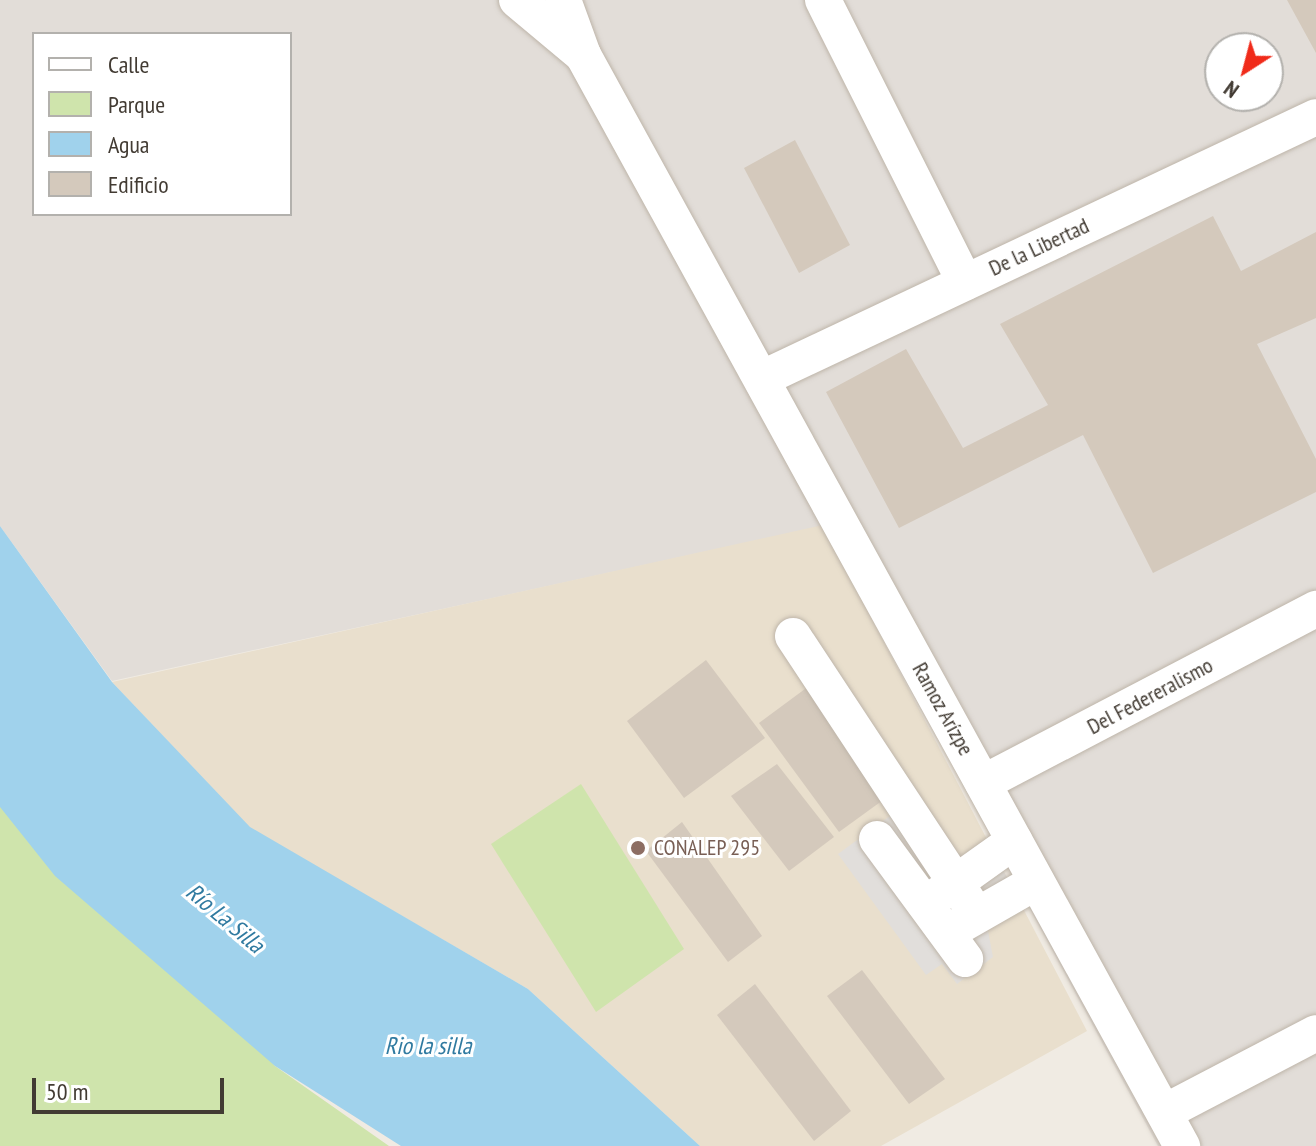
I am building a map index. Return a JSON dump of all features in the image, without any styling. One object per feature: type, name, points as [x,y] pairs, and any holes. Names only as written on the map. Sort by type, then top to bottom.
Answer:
[{"type":"street","points":[[517,0],[583,55]]},
{"type":"street","points":[[563,0],[583,55]]},
{"type":"street","points":[[823,0],[965,282]]},
{"type":"street","name":"Ramoz Arízpe","points":[[583,55],[1182,1146]]},
{"type":"street","name":"De la Libertad","points":[[763,378],[1316,117]]},
{"type":"street","name":"Del Federeralismo","points":[[983,783],[1316,609]]},
{"type":"street","points":[[793,636],[977,915]]},
{"type":"street","points":[[877,839],[945,932]]},
{"type":"street","points":[[945,932],[957,882],[1014,841]]},
{"type":"street","points":[[945,932],[1036,882]]},
{"type":"street","points":[[1165,1112],[1316,1033]]},
{"type":"shaded area","points":[[0,0],[1316,0],[1316,1146],[1158,1146],[823,526],[112,681],[0,526]]},
{"type":"shaded area","name":"CONALEP 295","points":[[823,525],[1087,1031],[881,1146],[700,1146],[528,989],[250,828],[112,682]]},
{"type":"shaded area","points":[[898,810],[950,888],[1002,868],[1018,899],[985,915],[993,957],[957,984],[942,964],[926,975],[838,854]]},
{"type":"green space","points":[[0,733],[275,1066],[389,1146],[0,1146]]},
{"type":"green space","points":[[581,784],[684,949],[596,1012],[491,844]]},
{"type":"water","name":"Rio la silla","points":[[0,526],[112,682],[250,827],[528,989],[700,1146],[401,1146],[275,1066],[55,876],[0,807]]},
{"type":"building","points":[[1287,0],[1316,0],[1316,53]]},
{"type":"building","points":[[795,140],[850,245],[799,273],[744,168]]},
{"type":"building","points":[[1213,216],[1241,271],[1316,232],[1316,318],[1257,344],[1316,459],[1316,492],[1153,573],[1083,435],[899,528],[826,392],[906,349],[963,448],[1048,405],[1000,324]]},
{"type":"building","points":[[706,660],[765,738],[684,798],[627,721]]},
{"type":"building","points":[[809,686],[890,795],[839,832],[759,723]]},
{"type":"building","points":[[777,764],[834,837],[789,871],[731,796]]},
{"type":"building","points":[[682,822],[762,936],[728,962],[646,851]]},
{"type":"building","points":[[862,970],[945,1079],[909,1104],[827,996]]},
{"type":"building","points":[[755,984],[851,1111],[814,1141],[717,1015]]},
{"type":"place","name":"CONALEP 295","points":[[638,848]]},
{"type":"water label","name":"Río La Silla","points":[[225,918]]}]
